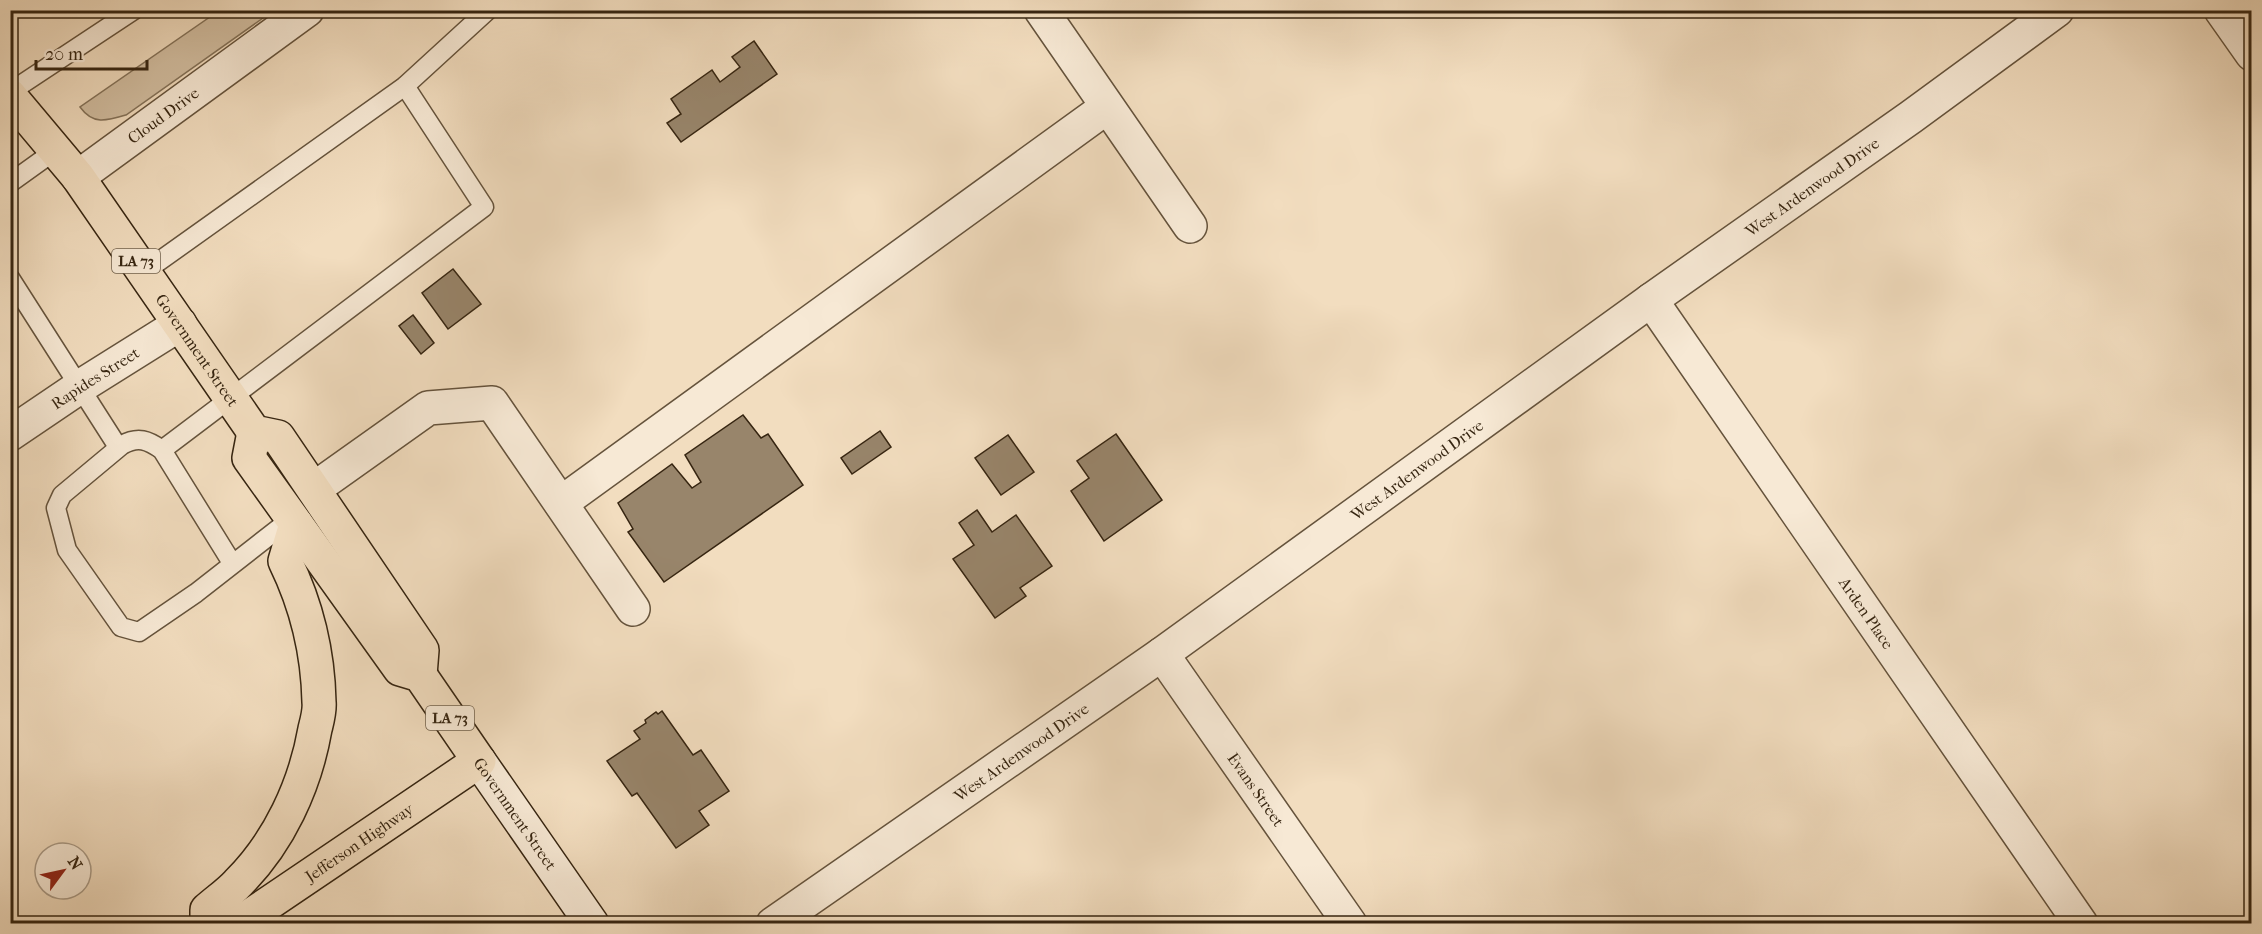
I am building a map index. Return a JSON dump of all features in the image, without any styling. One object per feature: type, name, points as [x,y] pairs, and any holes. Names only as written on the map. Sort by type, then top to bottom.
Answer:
[{"type":"main road","name":"Government Street","points":[[10,94],[78,177],[254,432],[249,458],[400,669],[420,675],[479,761]]},
{"type":"main road","points":[[254,432],[278,437],[314,489],[423,650],[420,675]]},
{"type":"main road","points":[[207,924],[207,910],[238,883],[266,850],[294,802],[311,753],[320,704],[317,662],[311,627],[298,587],[285,561],[294,521]]},
{"type":"main road","name":"Jefferson Highway","points":[[238,924],[479,761]]},
{"type":"street","name":"Cloud Drive","points":[[78,177],[307,10]]},
{"type":"street","points":[[1041,10],[1190,226]]},
{"type":"street","name":"West Ardenwood Drive","points":[[773,924],[1162,654],[2057,10]]},
{"type":"street","points":[[2221,10],[2252,54]]},
{"type":"street","points":[[561,503],[1107,107]]},
{"type":"street","name":"Arden Place","points":[[1651,300],[2081,924]]},
{"type":"street","name":"Rapides Street","points":[[10,434],[180,324]]},
{"type":"street","points":[[314,489],[428,408],[492,403],[633,609]]},
{"type":"street","name":"Evans Street","points":[[1162,654],[1350,924]]},
{"type":"street","name":"Government Street","points":[[479,761],[592,924]]},
{"type":"lane","points":[[10,94],[134,10]]},
{"type":"lane","points":[[144,272],[405,86],[488,10]]},
{"type":"lane","points":[[162,450],[484,207],[405,86]]},
{"type":"lane","points":[[10,183],[56,150]]},
{"type":"lane","points":[[10,278],[118,447]]},
{"type":"lane","points":[[232,563],[162,450],[148,440],[129,440],[118,447],[62,495],[56,508],[67,550],[121,627],[140,632],[196,593],[232,563],[294,521]]},
{"type":"shaded area","points":[[220,10],[273,11],[126,115],[100,120],[90,117],[80,107]]},
{"type":"building","points":[[754,41],[777,74],[681,142],[667,123],[681,114],[671,99],[712,70],[720,82],[740,67],[732,57]]},
{"type":"building","points":[[453,269],[481,304],[448,329],[422,293]]},
{"type":"building","points":[[413,315],[434,343],[421,354],[399,326]]},
{"type":"building","points":[[743,415],[761,438],[768,434],[803,485],[664,582],[628,532],[633,529],[618,503],[672,464],[692,488],[701,482],[685,455]]},
{"type":"building","points":[[880,431],[891,447],[852,474],[841,458]]},
{"type":"building","points":[[1116,434],[1162,500],[1104,541],[1071,491],[1089,478],[1077,461]]},
{"type":"building","points":[[1008,435],[1034,472],[1001,495],[975,458]]},
{"type":"building","points":[[977,510],[992,532],[1016,515],[1052,566],[1020,588],[1026,596],[995,618],[953,559],[974,545],[959,523]]},
{"type":"building","points":[[662,711],[693,755],[701,750],[729,791],[699,811],[709,825],[676,848],[637,793],[632,796],[607,761],[640,739],[634,731],[656,712],[658,714]]}]
